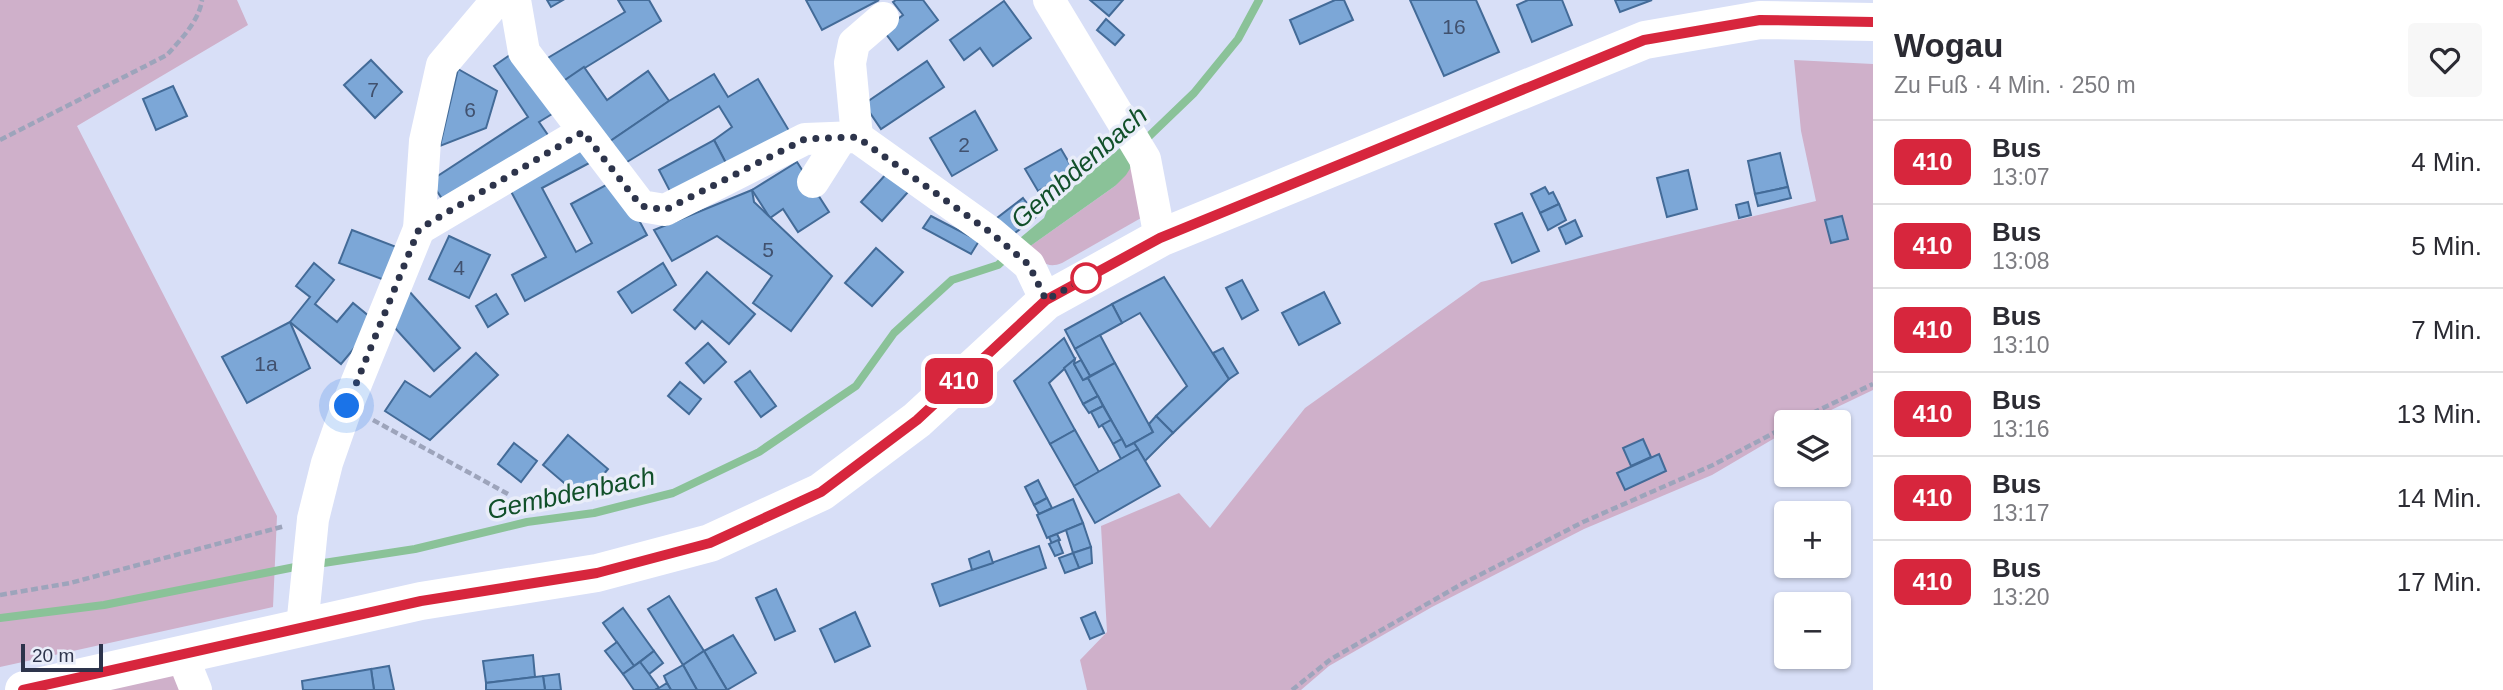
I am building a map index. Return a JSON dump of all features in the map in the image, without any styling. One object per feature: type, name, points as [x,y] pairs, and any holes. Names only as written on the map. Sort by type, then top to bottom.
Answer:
[{"type":"main road","points":[[24,690],[421,601],[597,573],[710,543],[821,492],[917,420],[1046,300],[1160,238],[1644,40],[1760,20],[1873,22]]},
{"type":"street","points":[[302,627],[312,528],[327,463],[347,406],[419,229],[425,141],[442,65],[497,0]]},
{"type":"street","points":[[515,0],[524,52],[641,206],[665,210],[805,139],[849,138],[990,232],[1029,265],[1046,300]]},
{"type":"street","points":[[1049,0],[1138,148],[1160,238]]},
{"type":"street","points":[[813,182],[849,138],[850,63],[854,43],[883,18]]},
{"type":"street","points":[[419,229],[583,132]]},
{"type":"street","points":[[189,652],[188,670],[196,690]]},
{"type":"path","points":[[0,140],[167,55],[187,32],[201,9],[202,0]]},
{"type":"path","points":[[1819,410],[1873,384]]},
{"type":"path","points":[[347,406],[508,494]]},
{"type":"path","points":[[1292,690],[1331,659],[1460,585],[1583,522],[1713,464],[1774,432]]},
{"type":"path","points":[[0,594],[70,583],[312,528]]},
{"type":"shaded area","points":[[0,0],[237,0],[248,25],[77,126],[277,516],[273,607],[0,667]]},
{"type":"shaded area","points":[[1794,60],[1873,64],[1873,390],[1831,410],[1774,410],[1774,439],[1712,475],[1584,529],[1432,607],[1329,666],[1301,690],[1087,690],[1080,660],[1107,632],[1101,526],[1179,493],[1210,528],[1305,408],[1481,282],[1816,201],[1801,131]]},
{"type":"shaded area","points":[[1126,143],[1136,159],[1115,186],[1029,247],[1020,238],[1044,218],[1048,208]]},
{"type":"shaded area","points":[[1136,159],[1141,218],[1062,263],[1051,265],[1039,259],[1029,247],[1115,186]]},
{"type":"shaded area","points":[[171,667],[183,690],[86,690]]},
{"type":"building","points":[[547,0],[563,0],[551,7]]},
{"type":"building","points":[[618,0],[649,0],[661,21],[562,82],[546,59],[625,12]]},
{"type":"building","points":[[806,0],[879,0],[822,30]]},
{"type":"building","points":[[923,0],[938,20],[898,50],[883,30],[903,15],[893,2]]},
{"type":"building","points":[[1090,0],[1123,0],[1109,16]]},
{"type":"building","points":[[1335,0],[1344,0],[1353,20],[1300,44],[1290,20]]},
{"type":"building","points":[[1410,0],[1476,0],[1499,52],[1444,76]]},
{"type":"building","points":[[1528,0],[1562,0],[1572,25],[1532,42],[1517,5]]},
{"type":"building","points":[[1615,0],[1652,0],[1620,12]]},
{"type":"building","points":[[1004,1],[1031,38],[993,66],[980,48],[964,60],[950,40]]},
{"type":"building","points":[[1106,19],[1124,35],[1115,45],[1097,30]]},
{"type":"building","points":[[517,50],[557,111],[539,122],[550,138],[447,206],[430,181],[528,117],[494,66]]},
{"type":"building","points":[[371,60],[402,92],[375,118],[344,85]]},
{"type":"building","points":[[927,61],[944,87],[881,129],[864,104]]},
{"type":"building","points":[[584,67],[607,100],[648,71],[669,101],[606,144],[562,82]]},
{"type":"building","points":[[458,69],[497,91],[486,128],[440,146]]},
{"type":"building","points":[[714,74],[728,97],[758,79],[791,134],[728,167],[714,140],[732,127],[719,106],[622,165],[606,144]]},
{"type":"building","points":[[173,86],[187,116],[156,130],[143,99]]},
{"type":"building","points":[[975,111],[997,150],[952,176],[930,138]]},
{"type":"building","points":[[714,140],[728,167],[673,197],[659,170]]},
{"type":"building","points":[[585,141],[595,160],[542,188],[576,252],[592,243],[571,204],[617,179],[647,235],[525,301],[512,275],[546,257],[507,184]]},
{"type":"building","points":[[1061,149],[1074,171],[1038,191],[1025,169]]},
{"type":"building","points":[[1780,153],[1788,187],[1755,194],[1748,161]]},
{"type":"building","points":[[797,162],[829,212],[798,232],[783,209],[770,218],[752,190]]},
{"type":"building","points":[[1688,170],[1697,209],[1667,217],[1657,178]]},
{"type":"building","points":[[887,173],[908,192],[882,221],[861,202]]},
{"type":"building","points":[[1545,187],[1549,194],[1553,192],[1559,204],[1540,213],[1531,194]]},
{"type":"building","points":[[1788,187],[1791,198],[1758,206],[1755,194]]},
{"type":"building","points":[[752,190],[754,202],[832,276],[791,331],[753,303],[772,276],[717,236],[672,261],[654,230]]},
{"type":"building","points":[[1023,198],[1037,216],[1011,236],[997,218]]},
{"type":"building","points":[[1748,202],[1751,215],[1739,218],[1736,205]]},
{"type":"building","points":[[1559,204],[1566,220],[1548,230],[1540,213]]},
{"type":"building","points":[[1522,213],[1539,251],[1512,263],[1495,224]]},
{"type":"building","points":[[931,216],[979,241],[971,254],[923,228]]},
{"type":"building","points":[[1842,216],[1848,239],[1831,243],[1825,220]]},
{"type":"building","points":[[1575,220],[1582,236],[1566,244],[1559,228]]},
{"type":"building","points":[[352,230],[399,248],[387,281],[339,263]]},
{"type":"building","points":[[449,236],[490,255],[469,298],[429,279]]},
{"type":"building","points":[[876,248],[903,272],[872,306],[845,283]]},
{"type":"building","points":[[314,263],[334,280],[315,304],[337,322],[353,303],[376,322],[341,364],[290,322],[310,297],[296,286]]},
{"type":"building","points":[[663,263],[676,285],[632,313],[618,292]]},
{"type":"building","points":[[707,272],[755,314],[729,344],[702,321],[695,329],[674,310]]},
{"type":"building","points":[[1164,277],[1229,379],[1173,433],[1156,416],[1187,386],[1140,313],[1122,323],[1112,304]]},
{"type":"building","points":[[1242,280],[1258,310],[1242,319],[1226,288]]},
{"type":"building","points":[[408,290],[460,348],[434,371],[395,328]]},
{"type":"building","points":[[1324,292],[1340,323],[1299,345],[1282,313]]},
{"type":"building","points":[[496,294],[508,314],[488,327],[476,306]]},
{"type":"building","points":[[1112,304],[1122,323],[1075,349],[1065,330]]},
{"type":"building","points":[[290,322],[310,368],[247,403],[222,357]]},
{"type":"building","points":[[1100,335],[1115,363],[1090,376],[1075,349]]},
{"type":"building","points":[[1064,338],[1075,359],[1049,383],[1075,430],[1050,444],[1014,381]]},
{"type":"building","points":[[708,343],[726,362],[704,383],[686,363]]},
{"type":"building","points":[[1223,348],[1238,373],[1229,379],[1213,353]]},
{"type":"building","points":[[476,353],[498,375],[430,440],[385,411],[405,381],[430,397]]},
{"type":"building","points":[[1075,359],[1074,364],[1083,380],[1088,378],[1098,396],[1083,404],[1064,368]]},
{"type":"building","points":[[1081,360],[1090,376],[1083,380],[1074,364]]},
{"type":"building","points":[[1115,363],[1153,432],[1126,447],[1088,378]]},
{"type":"building","points":[[750,371],[776,406],[761,417],[735,382]]},
{"type":"building","points":[[680,382],[701,399],[689,414],[668,396]]},
{"type":"building","points":[[1098,396],[1103,406],[1089,413],[1083,404]]},
{"type":"building","points":[[1103,406],[1111,420],[1099,427],[1091,412]]},
{"type":"building","points":[[1156,416],[1173,433],[1145,461],[1134,443],[1153,432],[1149,424]]},
{"type":"building","points":[[1111,420],[1122,439],[1113,444],[1102,425]]},
{"type":"building","points":[[1075,430],[1099,472],[1074,486],[1050,444]]},
{"type":"building","points":[[568,435],[608,469],[583,499],[543,465]]},
{"type":"building","points":[[1122,439],[1126,447],[1134,443],[1138,449],[1121,459],[1113,444]]},
{"type":"building","points":[[1643,439],[1651,457],[1631,466],[1623,448]]},
{"type":"building","points":[[514,443],[537,461],[521,482],[498,464]]},
{"type":"building","points":[[1138,449],[1160,486],[1095,523],[1074,486]]},
{"type":"building","points":[[1659,454],[1666,471],[1625,490],[1617,473]]},
{"type":"building","points":[[1038,480],[1047,498],[1034,505],[1025,487]]},
{"type":"building","points":[[1047,498],[1052,508],[1039,514],[1034,505]]},
{"type":"building","points":[[1073,499],[1083,523],[1047,538],[1037,515]]},
{"type":"building","points":[[1083,523],[1091,547],[1073,553],[1066,530]]},
{"type":"building","points":[[1057,534],[1060,540],[1052,544],[1049,537]]},
{"type":"building","points":[[1058,540],[1063,553],[1055,556],[1049,544]]},
{"type":"building","points":[[1039,546],[1046,568],[940,606],[932,584]]},
{"type":"building","points":[[1091,547],[1092,563],[1079,568],[1073,553]]},
{"type":"building","points":[[989,551],[993,563],[972,570],[969,559]]},
{"type":"building","points":[[1073,553],[1079,568],[1065,573],[1059,558]]},
{"type":"building","points":[[776,589],[795,631],[775,640],[756,598]]},
{"type":"building","points":[[669,596],[704,651],[683,665],[648,609]]},
{"type":"building","points":[[623,608],[654,651],[634,666],[603,623]]},
{"type":"building","points":[[855,612],[870,646],[835,662],[820,629]]},
{"type":"building","points":[[1095,612],[1104,633],[1090,639],[1081,618]]},
{"type":"building","points":[[733,635],[756,673],[727,690],[704,651]]},
{"type":"building","points":[[617,642],[634,666],[623,674],[605,651]]},
{"type":"building","points":[[654,651],[663,663],[649,674],[640,662]]},
{"type":"building","points":[[704,651],[727,690],[697,690],[683,665]]},
{"type":"building","points":[[533,655],[535,677],[486,683],[483,661]]},
{"type":"building","points":[[640,662],[659,688],[634,690],[623,674]]},
{"type":"building","points":[[683,665],[697,690],[671,690],[667,683],[664,676]]},
{"type":"building","points":[[389,666],[394,690],[374,690],[371,669]]},
{"type":"building","points":[[371,669],[374,690],[303,690],[302,681]]},
{"type":"building","points":[[559,674],[561,690],[545,690],[543,676]]},
{"type":"building","points":[[543,676],[545,690],[486,690],[486,683]]},
{"type":"building","points":[[667,683],[671,690],[655,690],[659,688]]},
{"type":"waterway","name":"Gembdenbach","points":[[1143,142],[1194,93],[1238,39],[1259,0]]},
{"type":"waterway","name":"Gembdenbach","points":[[317,564],[415,549],[527,522],[594,513],[673,493],[759,452],[856,386],[894,333],[952,280],[998,265],[1008,256]]},
{"type":"waterway","name":"Gembdenbach","points":[[0,618],[104,605],[300,566]]},
{"type":"bus line","name":"410","points":[[23,690],[421,601],[597,573],[710,543],[821,492],[917,420],[1046,300],[1160,238],[1644,40],[1760,20],[1873,22]]},
{"type":"route","points":[[347,406],[419,229],[583,132],[641,206],[665,210],[805,139],[857,137],[990,232],[1029,265],[1046,300],[1086,278]]}]
